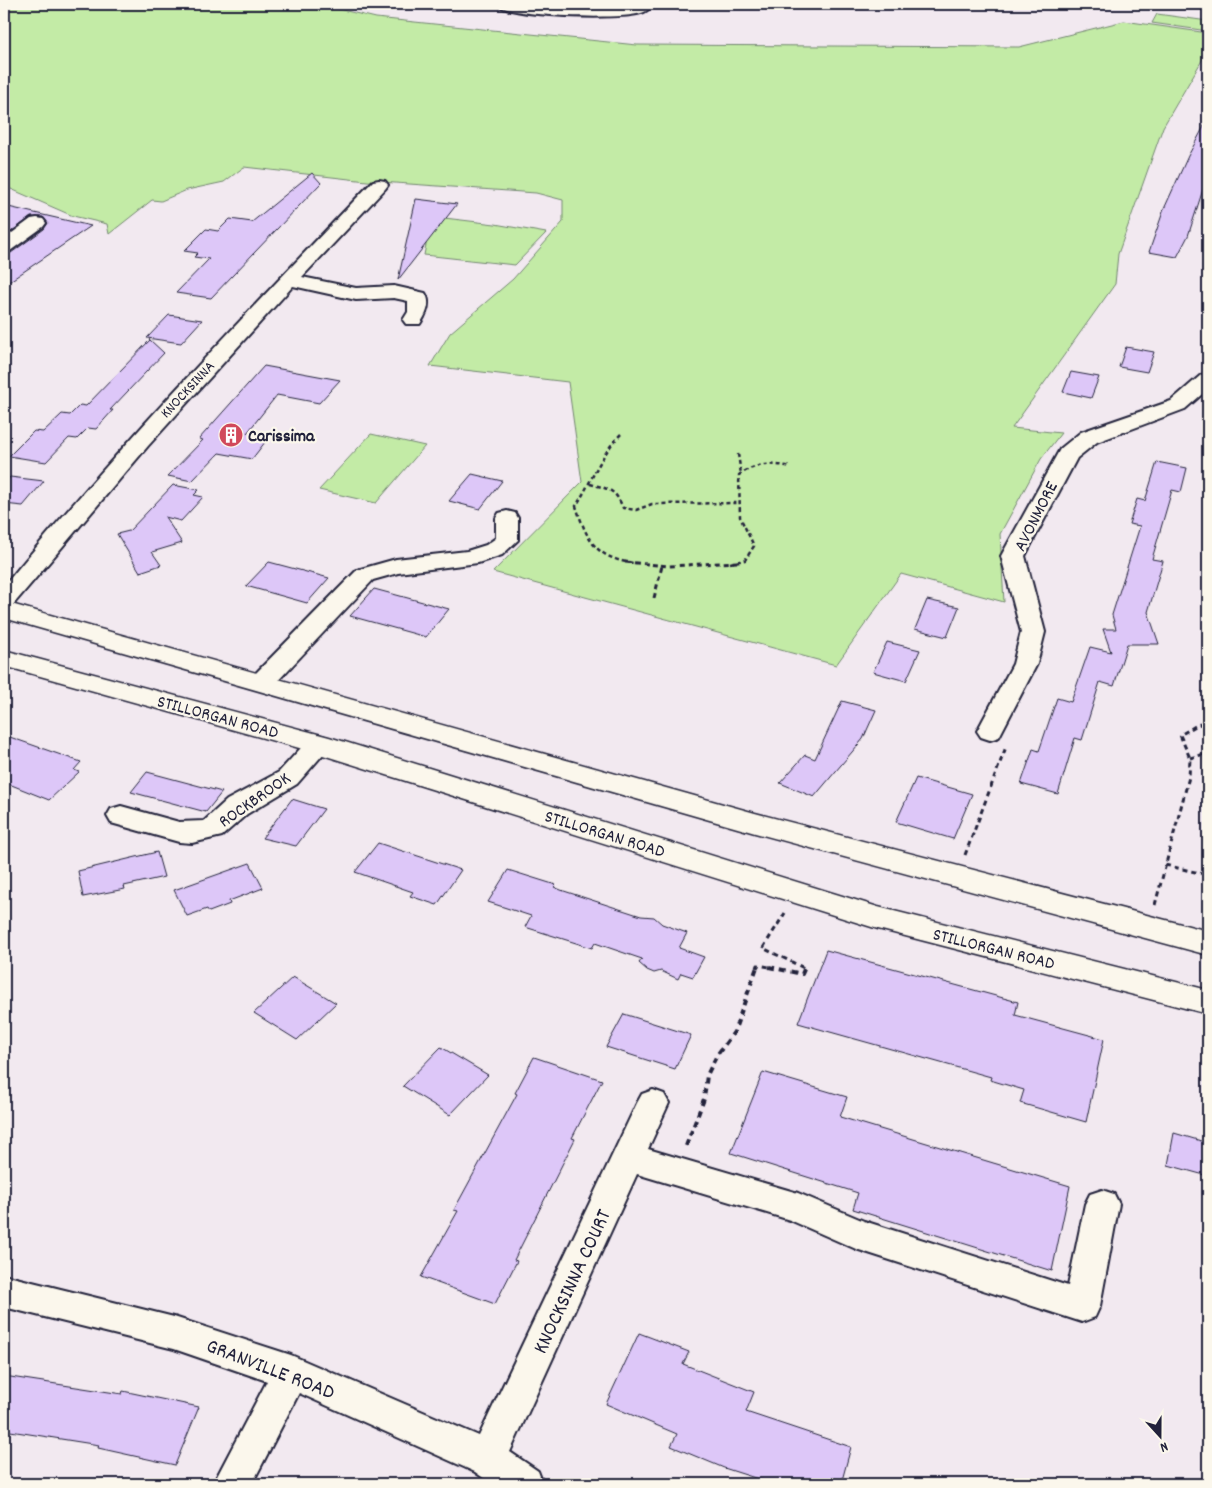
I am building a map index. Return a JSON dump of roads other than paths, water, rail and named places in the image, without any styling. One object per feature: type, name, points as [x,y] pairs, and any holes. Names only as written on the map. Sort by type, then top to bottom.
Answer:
[{"type":"highway","points":[[4,610],[263,681],[697,808],[955,879],[1208,943]]},
{"type":"highway","name":"STILLORGAN ROAD","points":[[4,658],[319,744],[878,918],[1208,1002]]},
{"type":"street","points":[[504,4],[574,7],[633,13],[645,6]]},
{"type":"street","name":"KNOCKSINNA","points":[[4,601],[49,545],[168,409],[379,186]]},
{"type":"street","points":[[4,247],[37,223]]},
{"type":"street","points":[[290,280],[356,294],[394,292],[418,297],[418,312],[413,320]]},
{"type":"street","name":"AVONMORE","points":[[990,730],[1025,664],[1033,632],[1013,556],[1068,454],[1089,437],[1178,405],[1208,379]]},
{"type":"street","points":[[263,681],[364,575],[396,566],[470,558],[494,550],[507,540],[506,518]]},
{"type":"street","name":"ROCKBROOK","points":[[121,816],[179,832],[192,833],[212,829],[229,817],[237,807],[288,778],[319,744]]},
{"type":"street","name":"KNOCKSINNA COURT","points":[[488,1459],[653,1103]]},
{"type":"street","points":[[628,1157],[798,1208],[856,1234],[1082,1306],[1102,1204]]},
{"type":"street","name":"GRANVILLE ROAD","points":[[4,1291],[174,1333],[291,1372],[488,1459],[524,1484]]},
{"type":"street","points":[[232,1484],[291,1372]]},
{"type":"place","name":"Carissima","points":[[231,435]]}]
